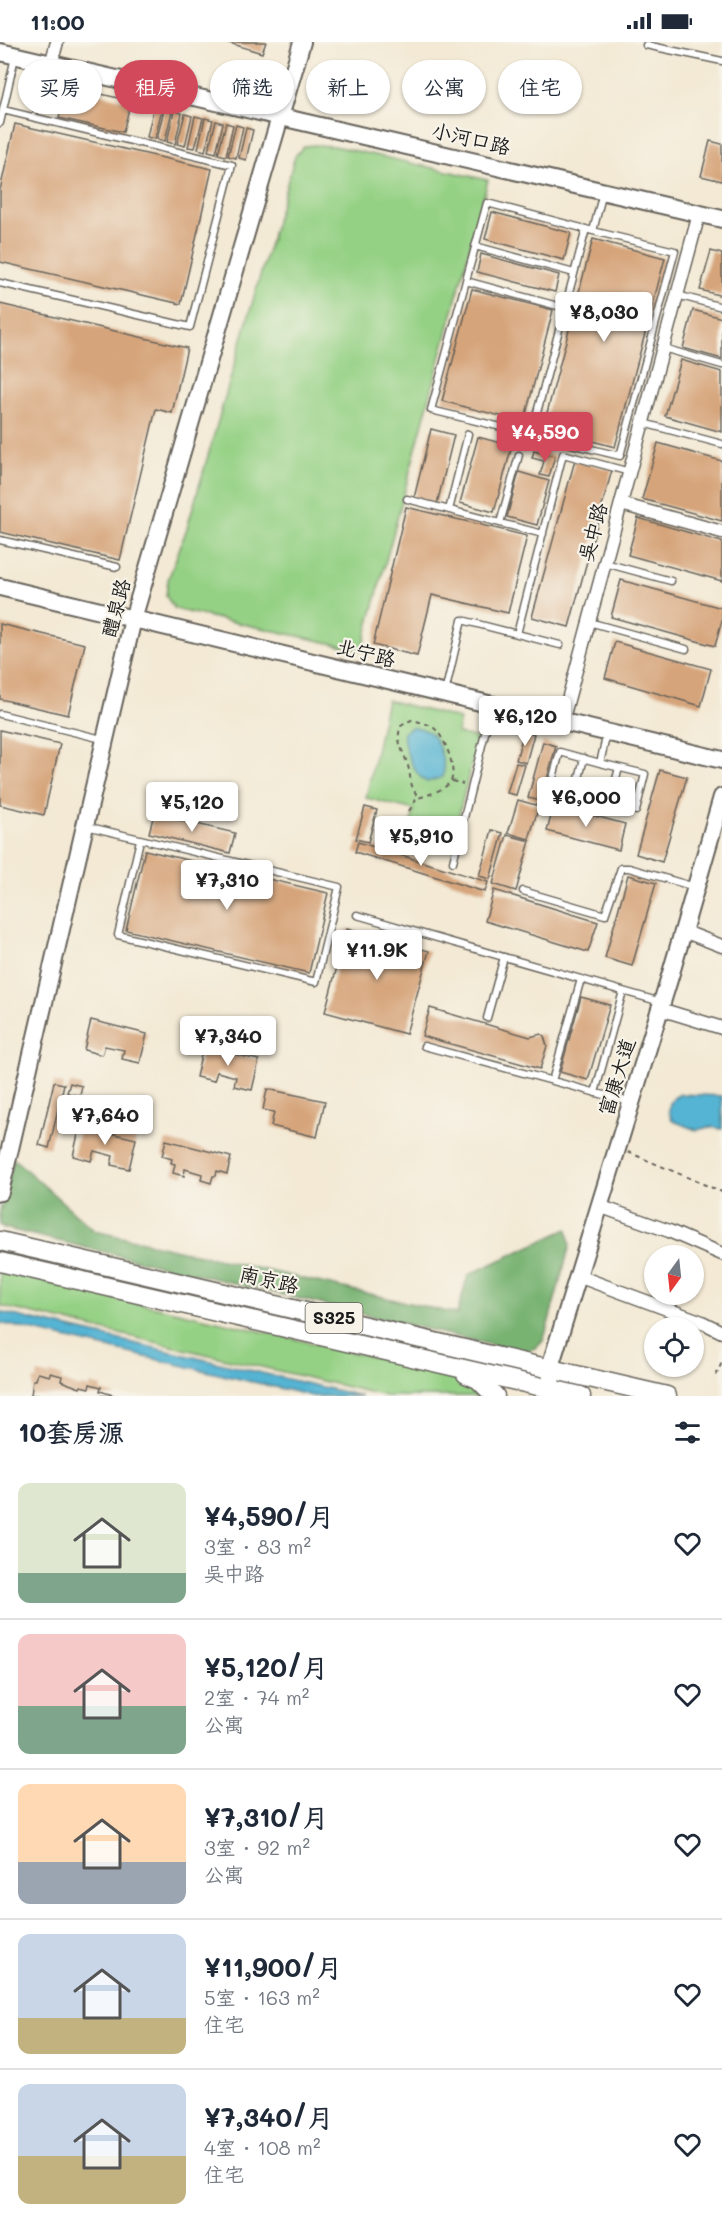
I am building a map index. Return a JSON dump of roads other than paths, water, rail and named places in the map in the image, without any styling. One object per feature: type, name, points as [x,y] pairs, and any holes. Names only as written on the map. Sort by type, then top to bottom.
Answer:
[{"type":"main road","name":"南京路","points":[[0,1241],[667,1396]]},
{"type":"main road","name":"S325","points":[[0,1262],[431,1361],[542,1391],[581,1396]]},
{"type":"main road","points":[[431,1361],[478,1379],[495,1396]]},
{"type":"street","points":[[52,60],[57,42]]},
{"type":"street","name":"醴泉路","points":[[0,1192],[133,619],[302,42]]},
{"type":"street","name":"小河口路","points":[[8,54],[34,60]]},
{"type":"street","name":"小河口路","points":[[102,76],[722,219]]},
{"type":"street","name":"吴中路","points":[[562,722],[699,214]]},
{"type":"street","points":[[621,504],[722,532]]},
{"type":"street","name":"北宁路","points":[[0,587],[722,760]]},
{"type":"street","name":"富康大道","points":[[542,1391],[696,887],[718,826],[722,797]]},
{"type":"street","points":[[683,931],[722,946]]},
{"type":"street","points":[[661,1005],[722,1028]]},
{"type":"street","points":[[599,1206],[669,1231],[722,1254]]},
{"type":"street","points":[[578,1276],[702,1322],[722,1332]]},
{"type":"lane","points":[[646,45],[722,61]]},
{"type":"lane","points":[[0,123],[8,54]]},
{"type":"lane","points":[[0,283],[190,327],[232,165],[3,110]]},
{"type":"lane","points":[[531,435],[574,273],[603,192]]},
{"type":"lane","points":[[487,203],[589,230],[675,251],[620,456],[431,410],[487,203]]},
{"type":"lane","points":[[475,246],[574,273]]},
{"type":"lane","points":[[466,281],[565,308]]},
{"type":"lane","points":[[677,295],[722,307]]},
{"type":"lane","points":[[663,348],[722,365]]},
{"type":"lane","points":[[643,423],[722,444]]},
{"type":"lane","points":[[449,510],[468,434]]},
{"type":"lane","points":[[517,634],[563,454],[630,472]]},
{"type":"lane","points":[[500,523],[519,455]]},
{"type":"lane","points":[[407,499],[543,534]]},
{"type":"lane","points":[[0,540],[117,567]]},
{"type":"lane","points":[[605,563],[671,582]]},
{"type":"lane","points":[[445,693],[462,620],[560,645]]},
{"type":"lane","points":[[589,622],[686,649]]},
{"type":"lane","points":[[453,862],[492,705]]},
{"type":"lane","points":[[0,714],[106,740]]},
{"type":"lane","points":[[600,763],[607,732]]},
{"type":"lane","points":[[560,752],[584,758],[645,774],[636,811],[550,789],[560,752]]},
{"type":"lane","points":[[574,795],[584,758]]},
{"type":"lane","points":[[609,804],[619,768]]},
{"type":"lane","points":[[86,826],[339,887],[316,982],[118,935],[140,840]]},
{"type":"lane","points":[[523,891],[605,915],[621,868],[629,868],[696,887]]},
{"type":"lane","points":[[357,915],[623,991],[661,1005]]},
{"type":"lane","points":[[487,1018],[504,957]]},
{"type":"lane","points":[[552,1081],[581,979]]},
{"type":"lane","points":[[595,1093],[623,991]]},
{"type":"lane","points":[[424,1046],[631,1103]]},
{"type":"water","points":[[412,727],[425,730],[434,737],[443,761],[443,777],[427,782],[418,774],[407,752],[404,737],[404,732]]},
{"type":"water","points":[[680,1094],[722,1096],[722,1129],[711,1127],[696,1130],[673,1121],[669,1113],[669,1106]]},
{"type":"water","points":[[0,1312],[361,1396],[313,1396],[0,1323]]}]
